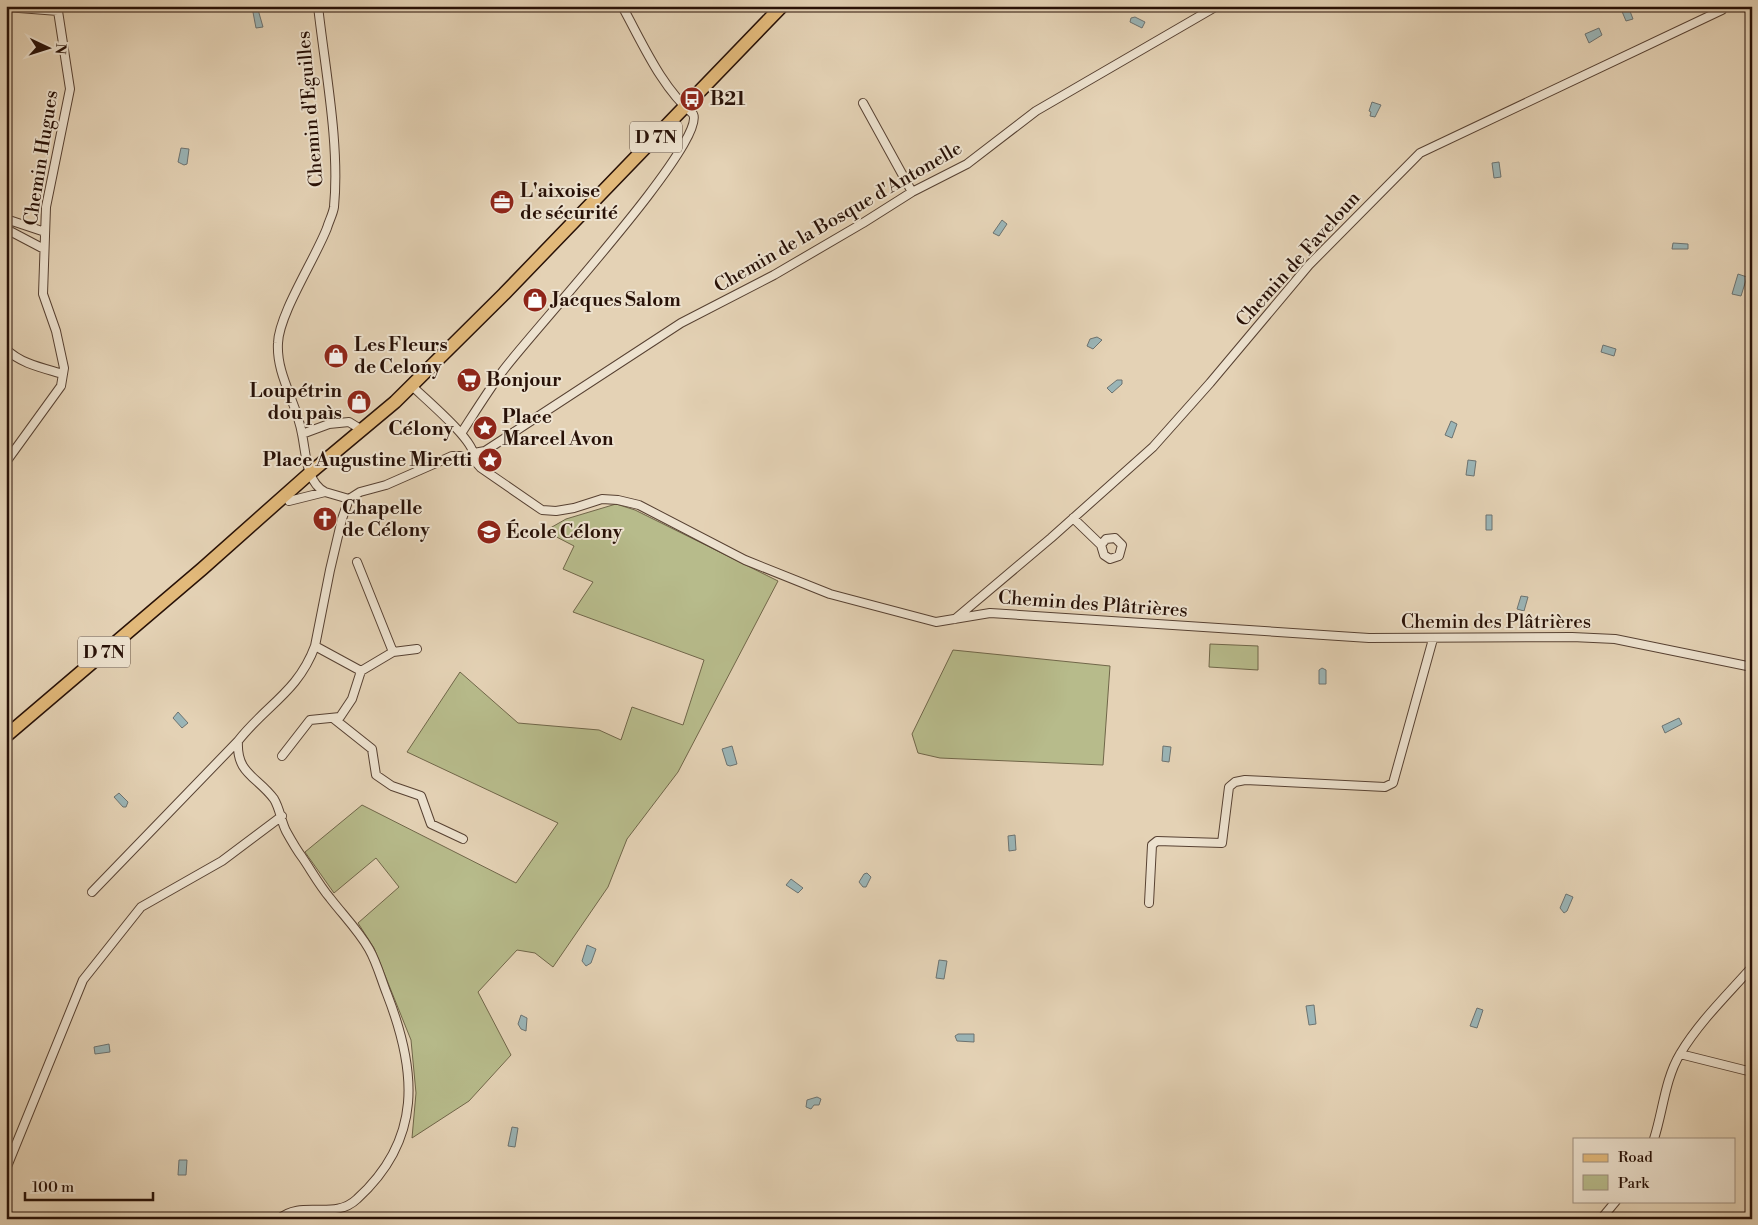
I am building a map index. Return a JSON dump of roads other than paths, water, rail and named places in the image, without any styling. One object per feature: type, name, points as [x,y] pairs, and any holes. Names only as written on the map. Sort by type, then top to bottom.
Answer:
[{"type":"main road","name":"D 7N","points":[[202,569],[289,501],[312,476],[386,419],[413,388],[782,6]]},
{"type":"main road","name":"D 7N","points":[[6,736],[413,388]]},
{"type":"street","name":"Chemin d'Eguilles","points":[[312,476],[297,411],[279,360],[278,342],[281,324],[322,240],[334,209],[333,137],[318,6]]},
{"type":"street","points":[[462,432],[502,371],[638,211],[675,160],[695,117],[685,107],[661,74],[622,6]]},
{"type":"street","name":"Chemin de la Bosque d'Antonelle","points":[[472,453],[485,451],[622,359],[680,323],[774,274],[912,192],[967,164],[1036,111],[1216,6]]},
{"type":"street","name":"Chemin de Faveloun","points":[[954,619],[1153,447],[1210,383],[1309,265],[1420,153],[1722,10],[1720,6]]},
{"type":"street","name":"Chemin Hugues","points":[[6,7],[58,11],[70,89],[49,182],[43,294],[56,331],[63,374]]},
{"type":"street","points":[[863,103],[912,192]]},
{"type":"street","points":[[6,219],[45,232]]},
{"type":"street","points":[[6,229],[44,249]]},
{"type":"street","points":[[6,349],[13,356],[31,365],[63,374],[61,386],[6,462]]},
{"type":"street","points":[[92,892],[257,720],[291,689],[309,662],[315,646],[330,570],[349,499],[360,492],[386,485],[452,456],[461,456],[465,461],[472,453],[462,432],[413,388]]},
{"type":"street","points":[[302,434],[329,424],[349,422],[362,430]]},
{"type":"street","name":"Chemin des Plâtrières","points":[[472,453],[481,468],[542,510],[565,510],[602,499],[639,505],[745,560],[830,594],[936,622],[990,613],[1369,638],[1572,637],[1615,639],[1752,667]]},
{"type":"street","points":[[312,476],[317,487],[325,492],[349,499]]},
{"type":"street","points":[[289,501],[325,492]]},
{"type":"street","points":[[1073,518],[1102,545]]},
{"type":"street","points":[[357,562],[393,652]]},
{"type":"street","points":[[1149,903],[1152,845],[1157,841],[1222,843],[1229,788],[1235,782],[1245,780],[1385,787],[1393,783],[1410,730],[1433,638]]},
{"type":"street","points":[[315,646],[361,671]]},
{"type":"street","points":[[282,756],[310,720],[340,717],[352,699],[361,671],[393,652],[417,649]]},
{"type":"street","points":[[333,718],[372,749],[376,776],[392,786],[421,796],[431,824],[464,839]]},
{"type":"street","points":[[238,741],[240,764],[274,800],[282,816],[285,829],[299,853],[327,895],[358,930],[376,964],[402,1032],[409,1101],[405,1128],[399,1144],[375,1180],[356,1200],[341,1209],[328,1211],[297,1209],[286,1213],[279,1219]]},
{"type":"street","points":[[6,1169],[83,980],[142,907],[222,861],[282,816]]},
{"type":"street","points":[[1654,1138],[1671,1074],[1680,1054],[1708,1016],[1752,967]]},
{"type":"street","points":[[1680,1054],[1752,1072]]},
{"type":"street","points":[[1601,1219],[1615,1202]]},
{"type":"water","points":[[257,6],[263,27],[256,28],[252,7]]},
{"type":"water","points":[[1623,6],[1628,6],[1633,19],[1626,21],[1621,9]]},
{"type":"water","points":[[1135,17],[1145,22],[1142,28],[1130,22],[1131,18]]},
{"type":"water","points":[[1599,28],[1602,35],[1589,43],[1585,34]]},
{"type":"water","points":[[1372,102],[1381,105],[1375,117],[1370,116],[1371,112],[1369,111]]},
{"type":"water","points":[[181,148],[189,149],[187,164],[184,165],[178,162]]},
{"type":"water","points":[[1499,162],[1501,177],[1494,178],[1492,163]]},
{"type":"water","points":[[1002,220],[1007,224],[999,236],[993,233]]},
{"type":"water","points":[[1673,243],[1688,244],[1688,249],[1672,249]]},
{"type":"water","points":[[1738,274],[1747,277],[1741,296],[1732,294]]},
{"type":"water","points":[[1097,337],[1102,340],[1093,349],[1087,346],[1090,339]]},
{"type":"water","points":[[1603,345],[1616,349],[1614,356],[1601,352]]},
{"type":"water","points":[[1117,380],[1122,380],[1122,384],[1112,393],[1107,388]]},
{"type":"water","points":[[1451,421],[1457,424],[1452,438],[1445,435]]},
{"type":"water","points":[[1468,460],[1476,461],[1474,476],[1466,475]]},
{"type":"water","points":[[1486,515],[1492,515],[1492,530],[1486,530]]},
{"type":"water","points":[[1521,596],[1528,597],[1524,611],[1517,609]]},
{"type":"water","points":[[1322,668],[1326,670],[1326,684],[1319,684],[1319,670]]},
{"type":"water","points":[[178,712],[188,723],[182,728],[173,718]]},
{"type":"water","points":[[1679,718],[1682,724],[1665,733],[1662,726]]},
{"type":"water","points":[[732,746],[737,764],[730,766],[727,765],[722,749]]},
{"type":"water","points":[[1163,746],[1171,747],[1169,762],[1162,761]]},
{"type":"water","points":[[119,793],[128,802],[126,807],[123,807],[114,797]]},
{"type":"water","points":[[1015,835],[1016,850],[1009,851],[1008,836]]},
{"type":"water","points":[[867,873],[871,877],[866,887],[863,887],[859,882],[864,874]]},
{"type":"water","points":[[791,879],[803,888],[798,893],[786,885]]},
{"type":"water","points":[[1566,894],[1573,897],[1567,911],[1564,913],[1560,908]]},
{"type":"water","points":[[587,945],[596,949],[591,963],[586,966],[582,961]]},
{"type":"water","points":[[939,960],[947,961],[944,979],[936,978]]},
{"type":"water","points":[[1314,1005],[1316,1024],[1309,1025],[1306,1006]]},
{"type":"water","points":[[1477,1008],[1483,1010],[1477,1028],[1470,1026]]},
{"type":"water","points":[[521,1015],[527,1018],[526,1031],[521,1029],[518,1024]]},
{"type":"water","points":[[958,1034],[974,1034],[974,1042],[957,1041],[955,1036]]},
{"type":"water","points":[[109,1044],[110,1052],[95,1054],[94,1047]]},
{"type":"water","points":[[817,1097],[821,1099],[819,1105],[814,1105],[811,1109],[806,1107],[807,1100]]},
{"type":"water","points":[[512,1127],[518,1128],[515,1147],[508,1146]]},
{"type":"water","points":[[179,1160],[187,1160],[186,1175],[178,1175]]},
{"type":"place","name":"B21","points":[[692,99]]},
{"type":"place","name":"L'aixoise de sécurité","points":[[502,202]]},
{"type":"place","name":"Jacques Salom","points":[[535,300]]},
{"type":"place","name":"Les Fleurs de Celony","points":[[336,356]]},
{"type":"place","name":"Bonjour","points":[[469,380]]},
{"type":"place","name":"Loupétrin dou paìs","points":[[359,402]]},
{"type":"place","name":"Place Marcel Avon","points":[[485,428]]},
{"type":"place","name":"Place Augustine Miretti","points":[[490,460]]},
{"type":"place","name":"Chapelle de Célony","points":[[325,519]]},
{"type":"place","name":"École Célony","points":[[489,532]]},
{"type":"district","name":"Célony","points":[[421,429]]}]
